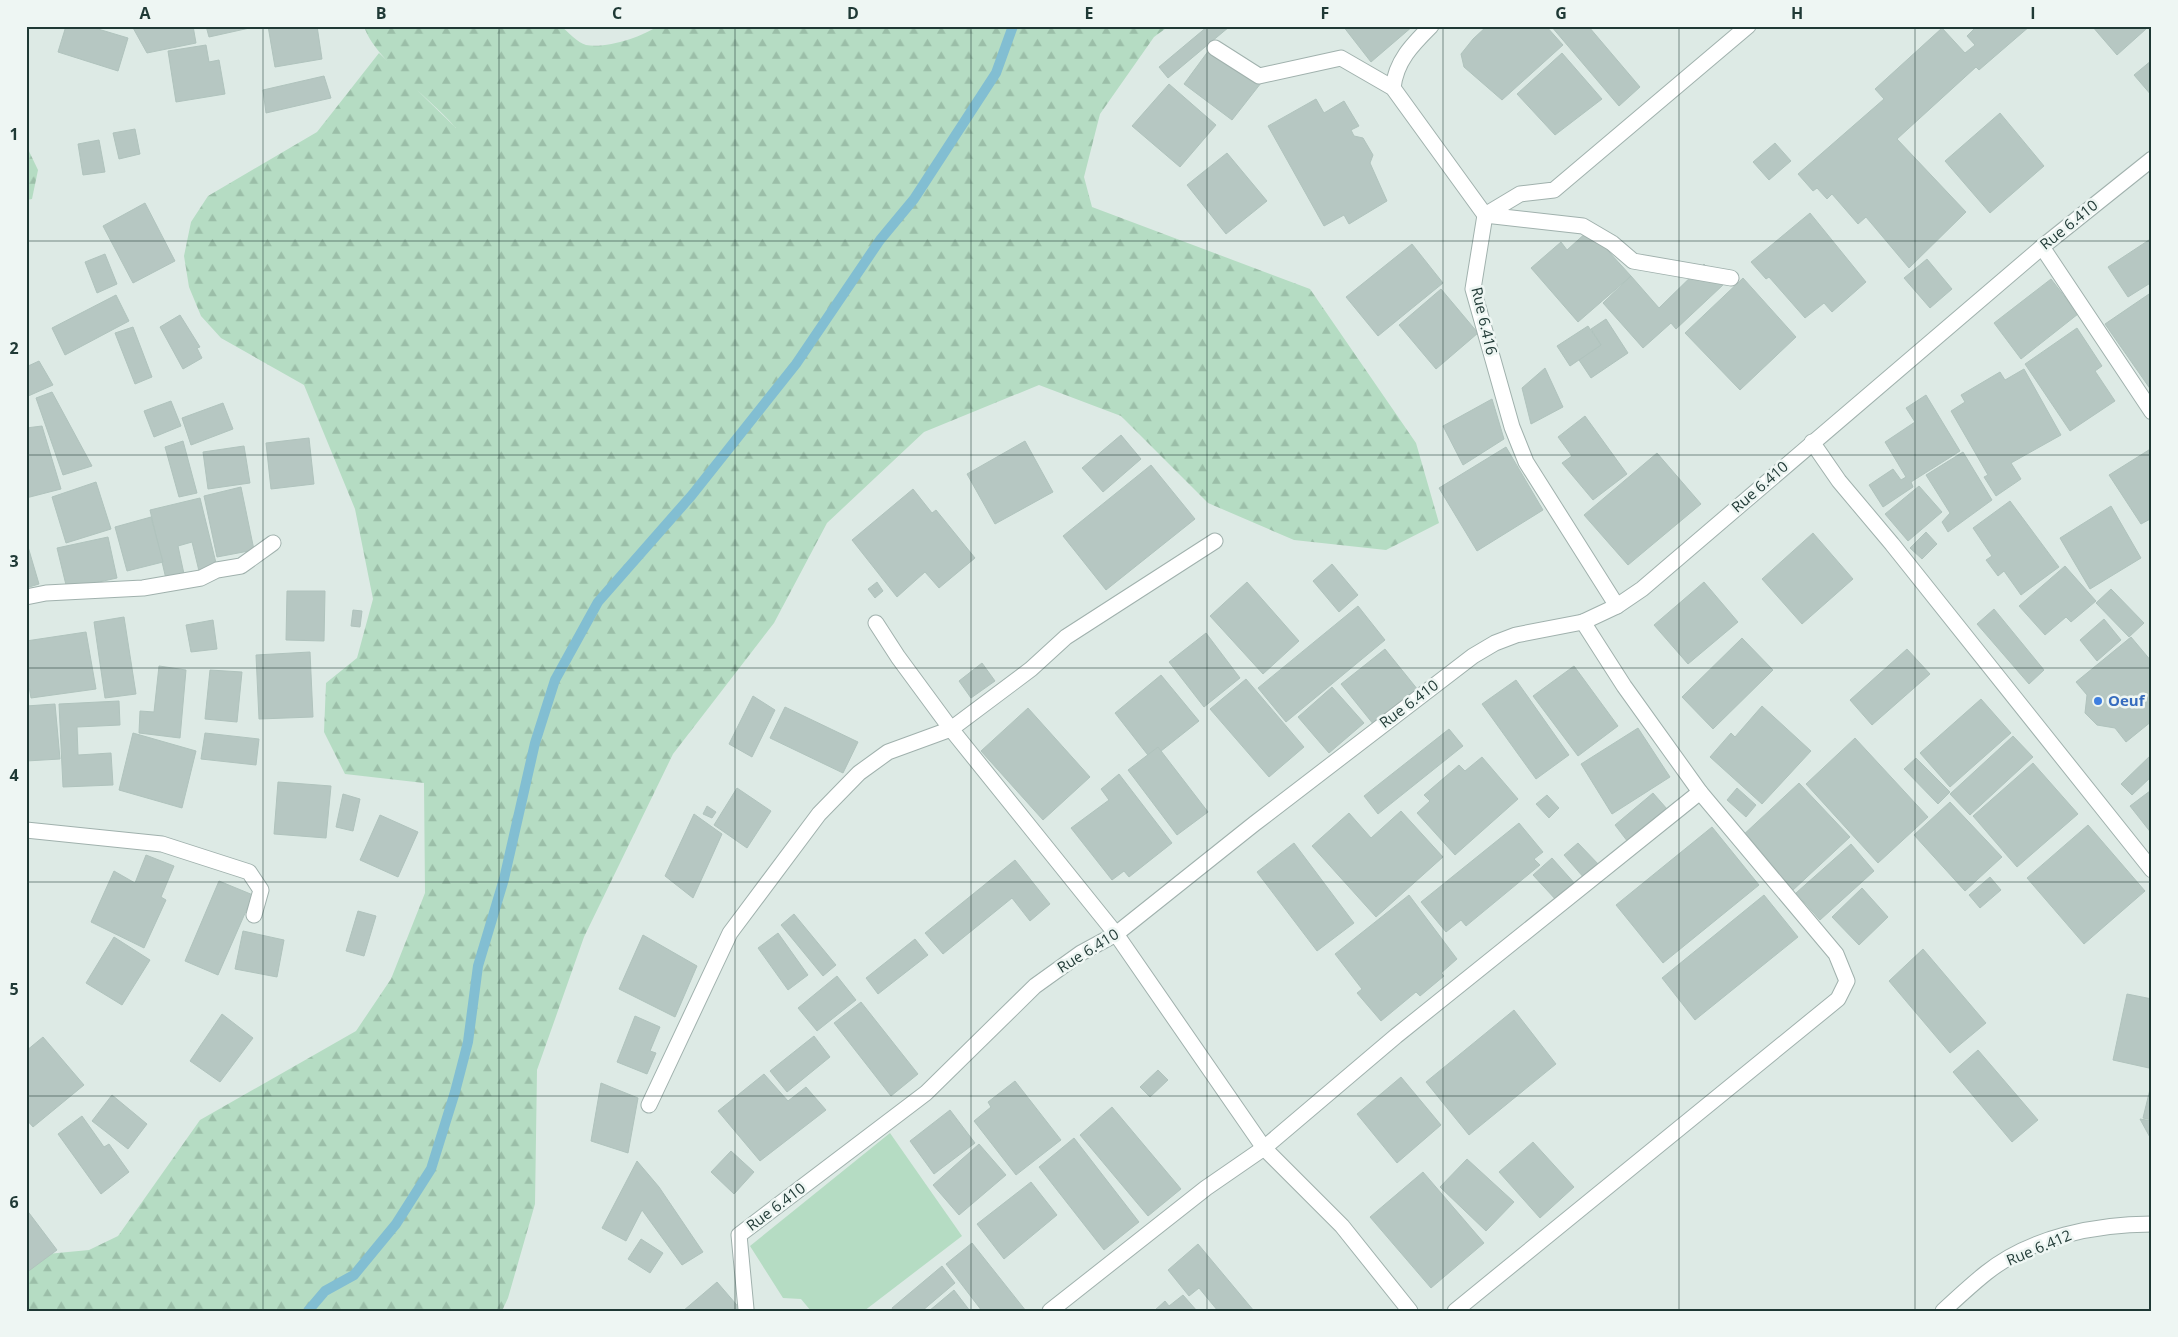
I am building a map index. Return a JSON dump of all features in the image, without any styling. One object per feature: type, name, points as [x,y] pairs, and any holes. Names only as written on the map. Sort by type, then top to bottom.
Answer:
[{"type":"street","points":[[1393,88],[1395,71],[1409,48],[1431,26]]},
{"type":"street","points":[[1485,215],[1520,194],[1554,190],[1748,26]]},
{"type":"street","points":[[1215,48],[1259,76],[1341,58],[1393,88],[1485,215],[1583,226],[1612,243],[1633,261],[1731,278]]},
{"type":"street","name":"Rue 6.410","points":[[746,1309],[739,1235],[926,1093],[1035,986],[1081,953],[1116,934],[1254,824],[1474,656],[1495,643],[1516,635],[1583,622],[1617,606],[1642,589],[2042,247],[2152,159]]},
{"type":"street","name":"Rue 6.416","points":[[1485,215],[1473,289],[1512,427],[1526,462],[1617,606]]},
{"type":"street","points":[[2042,247],[2152,412]]},
{"type":"street","points":[[1812,442],[1839,481],[1898,551],[2152,870]]},
{"type":"street","points":[[649,1105],[730,933],[819,814],[859,772],[888,752],[951,729],[1031,669],[1066,637],[1216,541]]},
{"type":"street","points":[[26,597],[46,593],[143,588],[201,578],[217,570],[241,566],[273,543]]},
{"type":"street","points":[[876,622],[898,658],[951,729],[1116,934],[1264,1148],[1342,1226],[1410,1311]]},
{"type":"street","points":[[1455,1311],[1838,999],[1847,980],[1836,954],[1700,792],[1624,686],[1583,622]]},
{"type":"street","points":[[1050,1311],[1206,1188],[1264,1148],[1396,1036],[1700,792]]},
{"type":"street","points":[[26,830],[162,844],[249,872],[261,890],[254,916]]},
{"type":"street","name":"Rue 6.412","points":[[1943,1311],[1987,1272],[2022,1252],[2084,1229],[2126,1224],[2152,1224]]},
{"type":"green space","points":[[364,26],[561,26],[580,42],[594,46],[624,41],[658,26],[1169,26],[1154,37],[1100,114],[1084,177],[1092,207],[1310,289],[1416,443],[1439,523],[1386,550],[1294,540],[1208,503],[1121,416],[1039,385],[924,432],[827,523],[774,623],[673,754],[584,937],[537,1070],[535,1204],[508,1298],[502,1311],[26,1311],[26,1256],[89,1250],[118,1236],[200,1120],[356,1031],[391,979],[425,893],[424,783],[345,774],[324,732],[326,683],[357,658],[373,599],[355,509],[304,385],[221,338],[201,316],[189,287],[184,256],[191,222],[208,196],[317,132],[379,53],[389,63],[379,52]],"holes":[[[414,87],[446,117],[456,128]]]},
{"type":"green space","points":[[26,145],[38,170],[32,199],[26,200]]},
{"type":"green space","points":[[890,1133],[962,1236],[864,1311],[811,1311],[801,1299],[783,1298],[750,1246]]},
{"type":"building","points":[[66,26],[88,26],[128,38],[118,71],[58,52]]},
{"type":"building","points":[[132,26],[193,26],[196,43],[147,53]]},
{"type":"building","points":[[206,26],[254,26],[254,27],[209,37]]},
{"type":"building","points":[[268,26],[317,26],[322,59],[275,67]]},
{"type":"building","points":[[1208,26],[1229,27],[1168,78],[1159,67]]},
{"type":"building","points":[[1343,26],[1413,26],[1371,62]]},
{"type":"building","points":[[1487,26],[1546,26],[1563,45],[1502,100],[1464,67],[1461,54]]},
{"type":"building","points":[[1551,26],[1590,26],[1640,87],[1619,106]]},
{"type":"building","points":[[1977,26],[2030,26],[1979,70],[1976,67],[1897,139],[1966,212],[1909,268],[1866,217],[1858,224],[1832,194],[1827,199],[1817,188],[1813,191],[1798,174],[1884,99],[1875,89],[1942,28],[1965,53],[1975,45],[1967,36]]},
{"type":"building","points":[[2092,26],[2143,26],[2146,29],[2117,55]]},
{"type":"building","points":[[206,45],[209,62],[219,60],[225,94],[176,102],[168,51]]},
{"type":"building","points":[[1212,46],[1261,83],[1232,120],[1184,84]]},
{"type":"building","points":[[1562,53],[1602,99],[1555,135],[1517,94]]},
{"type":"building","points":[[2152,60],[2152,96],[2134,75]]},
{"type":"building","points":[[324,76],[331,98],[266,113],[263,90]]},
{"type":"building","points":[[1169,84],[1216,125],[1180,167],[1132,126]]},
{"type":"building","points":[[1316,99],[1324,113],[1344,101],[1359,126],[1351,130],[1354,136],[1363,138],[1373,155],[1370,163],[1387,201],[1349,224],[1344,215],[1324,226],[1268,126]]},
{"type":"building","points":[[2000,113],[2044,166],[1990,213],[1945,161]]},
{"type":"building","points":[[135,129],[140,154],[119,159],[113,133]]},
{"type":"building","points":[[99,140],[105,172],[83,175],[78,144]]},
{"type":"building","points":[[1775,143],[1791,161],[1769,180],[1753,162]]},
{"type":"building","points":[[1227,153],[1267,201],[1226,234],[1187,185]]},
{"type":"building","points":[[145,203],[175,261],[133,283],[103,226]]},
{"type":"building","points":[[1810,213],[1866,282],[1832,312],[1824,303],[1805,318],[1769,277],[1766,279],[1751,262]]},
{"type":"building","points":[[1589,230],[1631,276],[1578,322],[1531,268],[1561,242],[1567,250]]},
{"type":"building","points":[[2152,238],[2152,282],[2128,297],[2108,267]]},
{"type":"building","points":[[1412,244],[1443,283],[1378,336],[1346,297]]},
{"type":"building","points":[[105,254],[117,284],[97,293],[85,262]]},
{"type":"building","points":[[1927,259],[1952,289],[1930,308],[1904,278]]},
{"type":"building","points":[[1704,264],[1723,285],[1676,329],[1671,323],[1643,348],[1603,303],[1631,276],[1659,308]]},
{"type":"building","points":[[1743,278],[1796,337],[1740,390],[1685,333]]},
{"type":"building","points":[[2051,279],[2078,314],[2021,359],[1994,323]]},
{"type":"building","points":[[1441,289],[1478,333],[1436,369],[1399,325]]},
{"type":"building","points":[[2152,292],[2152,389],[2151,390],[2105,324]]},
{"type":"building","points":[[116,295],[129,321],[65,355],[52,328]]},
{"type":"building","points":[[180,315],[200,347],[197,348],[202,358],[183,369],[160,327]]},
{"type":"building","points":[[1606,319],[1628,353],[1591,378],[1579,360],[1601,345],[1591,329]]},
{"type":"building","points":[[1588,326],[1601,345],[1570,366],[1557,346]]},
{"type":"building","points":[[133,327],[152,377],[135,384],[115,333]]},
{"type":"building","points":[[2077,328],[2102,366],[2095,371],[2115,401],[2070,431],[2025,364]]},
{"type":"building","points":[[39,361],[53,385],[26,397],[26,367]]},
{"type":"building","points":[[1545,368],[1563,407],[1531,424],[1522,388]]},
{"type":"building","points":[[2024,369],[2061,435],[2011,463],[2021,479],[1996,496],[1984,477],[1988,475],[1951,411],[1965,402],[1961,395],[2000,372],[2005,380]]},
{"type":"building","points":[[52,392],[92,466],[63,475],[36,398]]},
{"type":"building","points":[[1926,395],[1960,451],[1911,482],[1913,487],[1883,507],[1869,485],[1893,469],[1901,480],[1906,477],[1885,442],[1915,422],[1906,408]]},
{"type":"building","points":[[1492,399],[1504,439],[1463,465],[1443,426]]},
{"type":"building","points":[[171,401],[181,426],[154,437],[144,411]]},
{"type":"building","points":[[223,403],[233,429],[191,445],[182,418]]},
{"type":"building","points":[[1585,416],[1627,474],[1593,500],[1562,463],[1572,456],[1558,437]]},
{"type":"building","points":[[42,426],[61,489],[26,498],[26,428]]},
{"type":"building","points":[[1121,435],[1141,459],[1103,492],[1082,468]]},
{"type":"building","points":[[309,438],[314,484],[271,489],[266,443]]},
{"type":"building","points":[[183,441],[197,493],[179,497],[165,447]]},
{"type":"building","points":[[1025,441],[1053,492],[995,524],[967,474]]},
{"type":"building","points":[[244,446],[250,483],[208,489],[203,452]]},
{"type":"building","points":[[1506,447],[1543,510],[1477,551],[1439,488]]},
{"type":"building","points":[[2152,448],[2152,518],[2141,524],[2109,475]]},
{"type":"building","points":[[1963,452],[1992,500],[1948,532],[1942,522],[1950,513],[1926,475]]},
{"type":"building","points":[[1657,453],[1701,504],[1628,565],[1584,515]]},
{"type":"building","points":[[1151,465],[1195,519],[1106,590],[1063,536]]},
{"type":"building","points":[[96,482],[111,529],[66,543],[52,497]]},
{"type":"building","points":[[1919,486],[1942,512],[1908,541],[1885,514]]},
{"type":"building","points":[[241,487],[254,550],[217,557],[204,496]]},
{"type":"building","points":[[913,489],[932,513],[936,510],[975,558],[939,588],[925,572],[897,597],[852,540]]},
{"type":"building","points":[[200,498],[217,567],[199,571],[192,542],[178,546],[184,574],[166,579],[150,510]]},
{"type":"building","points":[[2010,501],[2059,567],[2021,595],[2004,571],[1998,576],[1986,560],[1992,556],[1973,528]]},
{"type":"building","points":[[2111,506],[2141,558],[2090,589],[2060,538]]},
{"type":"building","points":[[151,517],[163,562],[127,571],[115,527]]},
{"type":"building","points":[[1926,532],[1937,544],[1922,559],[1910,548]]},
{"type":"building","points":[[1813,533],[1853,579],[1802,624],[1762,579]]},
{"type":"building","points":[[108,537],[117,578],[67,589],[57,548]]},
{"type":"building","points":[[26,540],[39,584],[26,588]]},
{"type":"building","points":[[1332,564],[1358,595],[1339,612],[1313,581]]},
{"type":"building","points":[[2065,566],[2096,601],[2071,622],[2066,617],[2045,635],[2019,606]]},
{"type":"building","points":[[877,582],[883,591],[875,598],[868,589]]},
{"type":"building","points":[[1247,582],[1299,641],[1263,674],[1210,616]]},
{"type":"building","points":[[1704,582],[1738,622],[1688,664],[1654,625]]},
{"type":"building","points":[[2111,589],[2144,623],[2129,637],[2096,603]]},
{"type":"building","points":[[287,591],[325,591],[324,641],[286,640]]},
{"type":"building","points":[[1358,606],[1385,640],[1286,722],[1258,688]]},
{"type":"building","points":[[1994,609],[2044,670],[2029,684],[1977,624]]},
{"type":"building","points":[[353,610],[362,611],[360,627],[351,626]]},
{"type":"building","points":[[124,617],[136,694],[105,698],[94,622]]},
{"type":"building","points":[[2104,619],[2121,640],[2097,661],[2080,640]]},
{"type":"building","points":[[213,620],[217,649],[191,652],[186,625]]},
{"type":"building","points":[[86,632],[96,689],[31,698],[26,668],[26,641]]},
{"type":"building","points":[[1206,633],[1240,678],[1204,707],[1169,662]]},
{"type":"building","points":[[2131,637],[2152,662],[2152,721],[2126,742],[2115,728],[2097,725],[2085,713],[2087,695],[2076,682]]},
{"type":"building","points":[[1742,638],[1773,670],[1713,729],[1682,697]]},
{"type":"building","points":[[1385,649],[1418,690],[1374,725],[1341,684]]},
{"type":"building","points":[[1907,649],[1930,674],[1872,725],[1850,700]]},
{"type":"building","points":[[310,652],[313,717],[259,719],[256,655]]},
{"type":"building","points":[[982,663],[995,681],[971,698],[959,681]]},
{"type":"building","points":[[159,666],[186,670],[180,738],[139,733],[140,711],[154,712]]},
{"type":"building","points":[[1574,666],[1618,726],[1578,756],[1533,696]]},
{"type":"building","points":[[210,670],[242,672],[237,722],[205,719]]},
{"type":"building","points":[[1161,675],[1199,721],[1151,759],[1115,713]]},
{"type":"building","points":[[1246,679],[1304,747],[1269,777],[1210,709]]},
{"type":"building","points":[[1516,680],[1569,755],[1536,779],[1482,704]]},
{"type":"building","points":[[1332,687],[1364,723],[1329,753],[1298,717]]},
{"type":"building","points":[[753,696],[775,710],[752,757],[729,744]]},
{"type":"building","points":[[1981,699],[2011,733],[1950,787],[1920,753]]},
{"type":"building","points":[[119,701],[120,725],[77,727],[78,755],[111,753],[113,785],[63,787],[59,704]]},
{"type":"building","points":[[55,704],[60,759],[26,761],[26,706]]},
{"type":"building","points":[[1762,706],[1811,751],[1762,804],[1710,757],[1731,733],[1735,737]]},
{"type":"building","points":[[785,707],[858,742],[843,773],[770,738]]},
{"type":"building","points":[[1028,708],[1090,777],[1043,820],[981,751]]},
{"type":"building","points":[[1638,728],[1670,777],[1612,814],[1581,764]]},
{"type":"building","points":[[1449,729],[1463,746],[1378,814],[1364,796]]},
{"type":"building","points":[[133,733],[196,751],[182,808],[119,790]]},
{"type":"building","points":[[205,733],[259,739],[256,765],[201,759]]},
{"type":"building","points":[[2013,736],[2033,757],[1970,815],[1950,794]]},
{"type":"building","points":[[1855,738],[1928,817],[1878,863],[1806,784]]},
{"type":"building","points":[[1158,747],[1208,812],[1177,835],[1128,770]]},
{"type":"building","points":[[2152,754],[2152,776],[2132,795],[2121,784]]},
{"type":"building","points":[[1482,757],[1518,799],[1455,855],[1417,813],[1430,801],[1424,795],[1459,765],[1465,771]]},
{"type":"building","points":[[1916,758],[1950,792],[1938,804],[1904,769]]},
{"type":"building","points":[[2033,763],[2078,814],[2017,867],[1973,816]]},
{"type":"building","points":[[1119,774],[1172,843],[1129,877],[1124,871],[1112,880],[1071,828],[1109,800],[1101,789]]},
{"type":"building","points":[[278,782],[331,786],[326,838],[274,834]]},
{"type":"building","points":[[1799,783],[1850,837],[1792,891],[1741,837]]},
{"type":"building","points":[[737,788],[771,811],[747,848],[714,825]]},
{"type":"building","points":[[1737,788],[1756,805],[1746,817],[1727,800]]},
{"type":"building","points":[[2150,791],[2152,794],[2152,834],[2130,806]]},
{"type":"building","points":[[1653,793],[1667,809],[1628,842],[1615,825]]},
{"type":"building","points":[[343,794],[360,799],[353,831],[336,827]]},
{"type":"building","points":[[1547,795],[1559,808],[1549,818],[1536,804]]},
{"type":"building","points":[[1950,802],[2002,857],[1965,891],[1914,835]]},
{"type":"building","points":[[707,806],[716,812],[712,818],[703,814]]},
{"type":"building","points":[[1401,811],[1443,857],[1376,917],[1312,846],[1349,813],[1371,838]]},
{"type":"building","points":[[694,814],[722,834],[693,898],[665,876]]},
{"type":"building","points":[[380,815],[418,832],[398,877],[360,860]]},
{"type":"building","points":[[1519,823],[1543,852],[1534,859],[1540,865],[1466,926],[1461,920],[1446,932],[1421,902]]},
{"type":"building","points":[[2088,825],[2145,891],[2084,944],[2027,878]]},
{"type":"building","points":[[1712,827],[1759,885],[1663,963],[1616,905]]},
{"type":"building","points":[[1294,843],[1354,923],[1317,951],[1257,872]]},
{"type":"building","points":[[1578,843],[1600,866],[1585,879],[1564,855]]},
{"type":"building","points":[[1851,844],[1874,871],[1820,920],[1796,893]]},
{"type":"building","points":[[146,855],[174,866],[161,897],[166,900],[144,948],[91,922],[114,871],[135,883]]},
{"type":"building","points":[[1552,858],[1576,885],[1557,901],[1533,875]]},
{"type":"building","points":[[1015,860],[1050,904],[1030,921],[1012,898],[943,954],[925,933]]},
{"type":"building","points":[[1990,877],[2001,890],[1980,908],[1969,895]]},
{"type":"building","points":[[219,881],[253,895],[218,975],[185,961]]},
{"type":"building","points":[[1862,888],[1888,917],[1859,945],[1832,917]]},
{"type":"building","points":[[1409,895],[1457,959],[1441,973],[1444,976],[1420,996],[1416,992],[1381,1021],[1357,993],[1362,989],[1335,954]]},
{"type":"building","points":[[1764,895],[1798,937],[1695,1020],[1662,978]]},
{"type":"building","points":[[358,911],[376,916],[364,956],[346,951]]},
{"type":"building","points":[[794,914],[836,965],[823,976],[781,925]]},
{"type":"building","points":[[243,931],[284,940],[277,977],[235,969]]},
{"type":"building","points":[[778,933],[808,975],[788,990],[758,948]]},
{"type":"building","points":[[643,935],[697,966],[675,1017],[619,989]]},
{"type":"building","points":[[114,937],[150,960],[122,1005],[86,983]]},
{"type":"building","points":[[915,939],[928,955],[878,994],[866,978]]},
{"type":"building","points":[[1923,949],[1986,1023],[1950,1053],[1889,981]]},
{"type":"building","points":[[837,976],[856,1000],[817,1031],[798,1008]]},
{"type":"building","points":[[2127,994],[2152,999],[2152,1056],[2149,1068],[2113,1060]]},
{"type":"building","points":[[861,1002],[918,1074],[891,1096],[834,1023]]},
{"type":"building","points":[[1514,1010],[1556,1064],[1469,1135],[1426,1082]]},
{"type":"building","points":[[222,1014],[253,1038],[220,1082],[190,1061]]},
{"type":"building","points":[[635,1016],[660,1027],[650,1051],[656,1053],[647,1074],[617,1062]]},
{"type":"building","points":[[814,1036],[830,1057],[787,1092],[770,1071]]},
{"type":"building","points":[[43,1037],[84,1085],[33,1127],[26,1119],[26,1051]]},
{"type":"building","points":[[1978,1050],[2038,1120],[2012,1142],[1953,1072]]},
{"type":"building","points":[[1158,1070],[1168,1080],[1150,1097],[1140,1087]]},
{"type":"building","points":[[764,1074],[788,1101],[806,1087],[826,1110],[760,1161],[718,1111]]},
{"type":"building","points":[[1401,1077],[1441,1125],[1397,1163],[1357,1114]]},
{"type":"building","points":[[1015,1081],[1061,1140],[1016,1175],[974,1121],[991,1107],[988,1102]]},
{"type":"building","points":[[2152,1081],[2152,1120],[2143,1118]]},
{"type":"building","points":[[601,1083],[638,1098],[628,1153],[591,1141]]},
{"type":"building","points":[[112,1095],[147,1124],[128,1149],[92,1121]]},
{"type":"building","points":[[1112,1107],[1181,1189],[1148,1216],[1080,1135]]},
{"type":"building","points":[[950,1110],[975,1143],[934,1174],[910,1141]]},
{"type":"building","points":[[82,1116],[104,1147],[109,1144],[129,1172],[101,1194],[58,1134]]},
{"type":"building","points":[[2140,1119],[2152,1121],[2152,1141]]},
{"type":"building","points":[[1074,1138],[1139,1222],[1104,1250],[1039,1167]]},
{"type":"building","points":[[1533,1142],[1574,1187],[1540,1218],[1499,1172]]},
{"type":"building","points":[[979,1144],[1006,1175],[959,1215],[933,1185]]},
{"type":"building","points":[[731,1151],[754,1172],[734,1194],[711,1172]]},
{"type":"building","points":[[1467,1159],[1514,1202],[1486,1231],[1440,1187]]},
{"type":"building","points":[[637,1161],[659,1187],[703,1252],[682,1265],[642,1210],[626,1241],[602,1228]]},
{"type":"building","points":[[1423,1172],[1484,1243],[1431,1288],[1370,1217]]},
{"type":"building","points":[[1031,1182],[1057,1215],[1004,1259],[977,1224]]},
{"type":"building","points":[[26,1209],[57,1250],[26,1273]]},
{"type":"building","points":[[641,1239],[663,1253],[650,1273],[628,1259]]},
{"type":"building","points":[[972,1243],[1026,1311],[982,1311],[946,1264]]},
{"type":"building","points":[[1198,1244],[1254,1311],[1218,1311],[1199,1288],[1189,1296],[1168,1270]]},
{"type":"building","points":[[942,1266],[955,1283],[922,1311],[894,1311],[892,1308]]},
{"type":"building","points":[[717,1282],[742,1311],[683,1311]]},
{"type":"building","points":[[954,1290],[970,1311],[929,1311]]},
{"type":"building","points":[[1183,1295],[1197,1311],[1154,1311],[1165,1301],[1169,1306]]},
{"type":"waterway","points":[[308,1311],[325,1291],[354,1275],[396,1224],[431,1169],[455,1092],[468,1042],[478,966],[504,879],[535,743],[555,680],[598,602],[692,495],[796,364],[880,240],[914,199],[996,73],[1013,26]]},
{"type":"place","name":"Oeuf","points":[[2098,701]]}]
